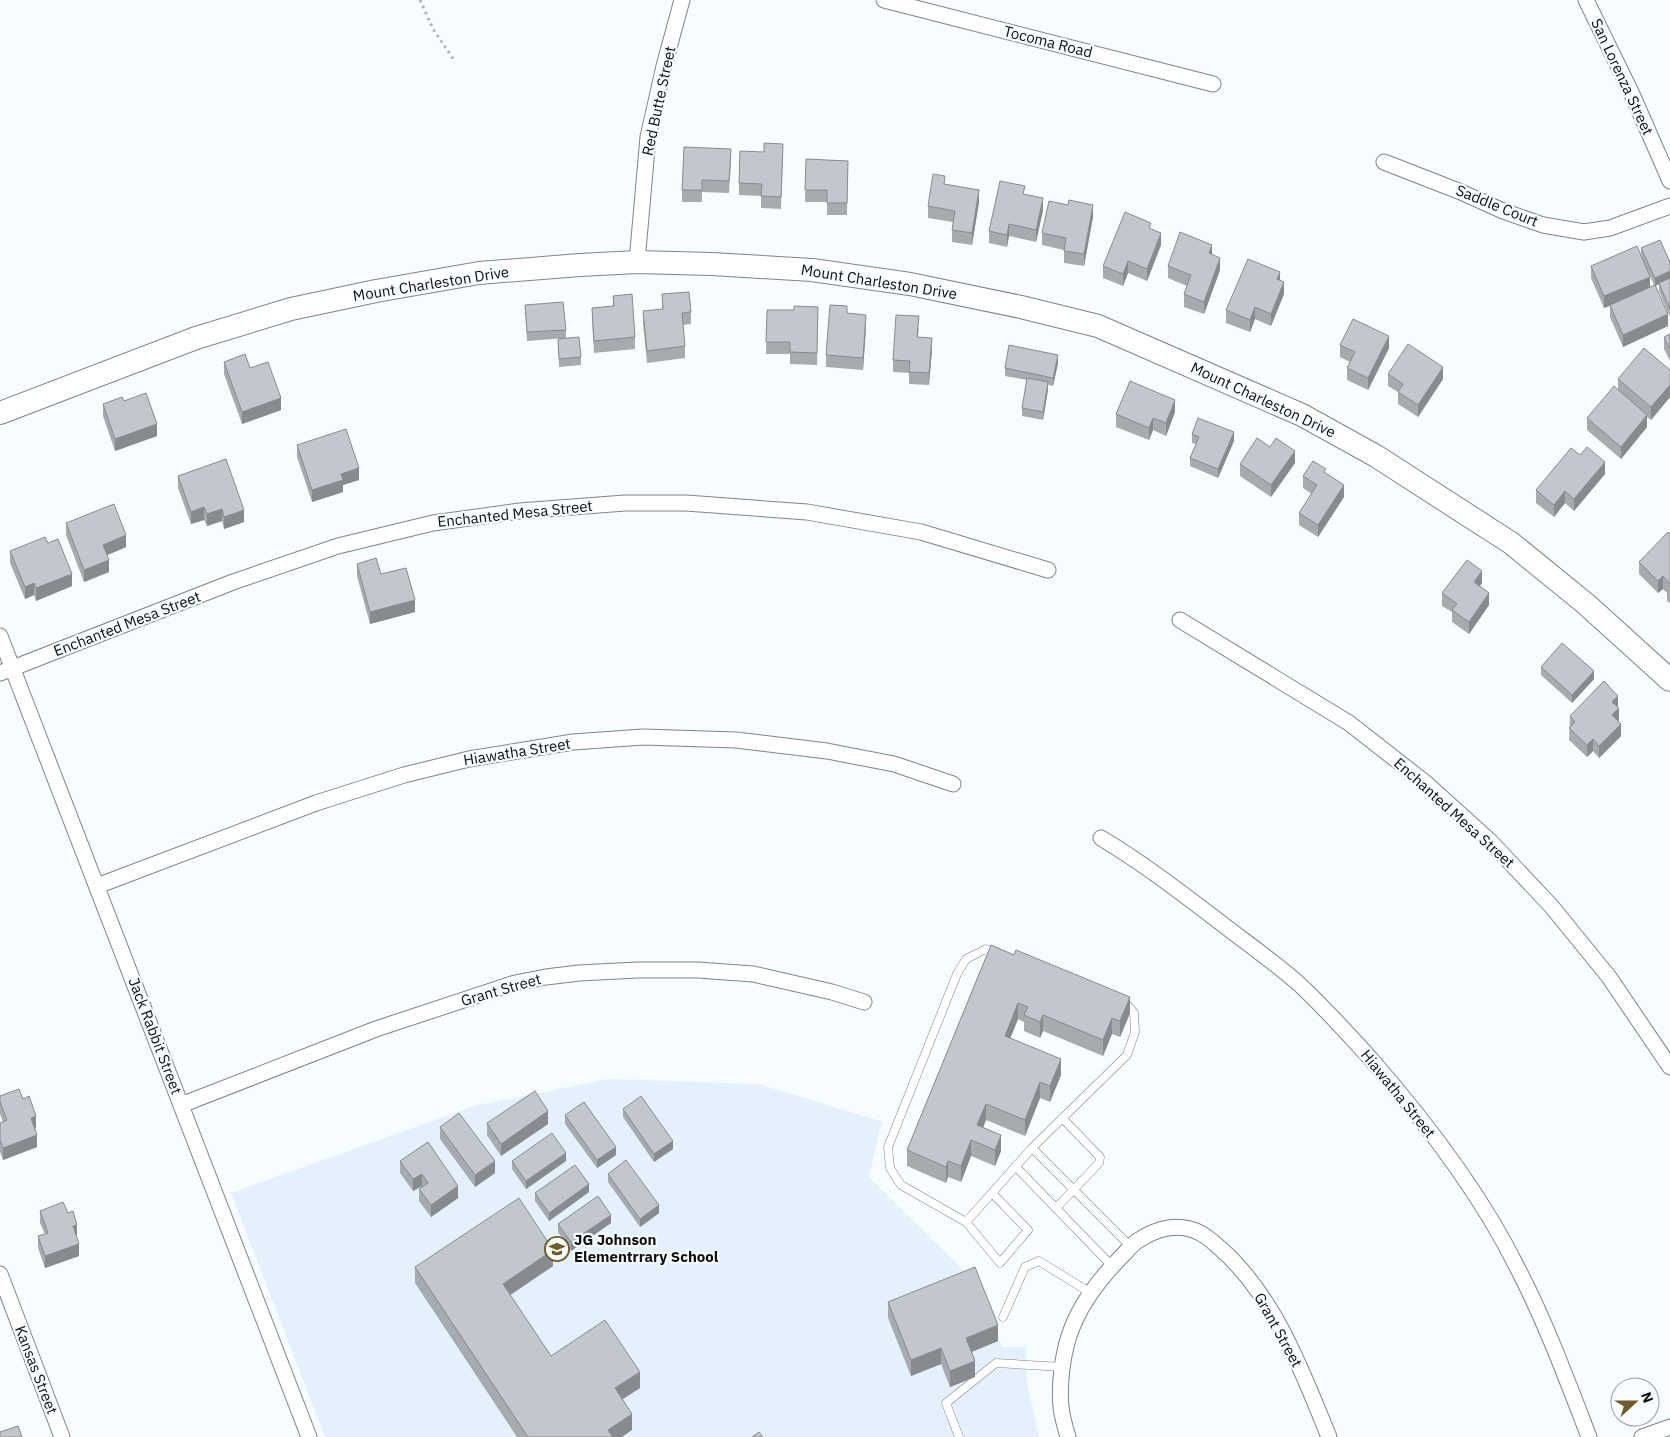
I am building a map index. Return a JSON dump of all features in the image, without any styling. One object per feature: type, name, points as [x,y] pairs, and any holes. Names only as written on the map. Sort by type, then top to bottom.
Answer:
[{"type":"street","name":"Red Butte Street","points":[[637,262],[648,137],[664,66],[682,0]]},
{"type":"street","name":"Tocoma Road","points":[[884,0],[1213,84]]},
{"type":"street","name":"San Lorenza Street","points":[[1586,0],[1631,92],[1670,181]]},
{"type":"street","name":"Saddle Court","points":[[1384,162],[1461,192],[1503,211],[1543,225],[1584,232],[1610,228],[1670,206]]},
{"type":"street","name":"Mount Charleston Drive","points":[[0,413],[196,338],[291,309],[376,291],[479,273],[637,262],[712,264],[812,270],[919,286],[1021,307],[1098,326],[1302,416],[1376,456],[1511,543],[1586,604],[1668,675]]},
{"type":"street","name":"Enchanted Mesa Street","points":[[6,671],[233,582],[338,546],[433,523],[520,511],[625,503],[686,503],[808,512],[921,532],[1048,570]]},
{"type":"street","name":"Enchanted Mesa Street","points":[[1180,620],[1349,723],[1427,784],[1490,841],[1552,907],[1608,977],[1670,1067]]},
{"type":"street","name":"Jack Rabbit Street","points":[[0,636],[6,671],[97,886],[308,1437]]},
{"type":"street","name":"Hiawatha Street","points":[[97,886],[316,803],[404,774],[469,759],[573,742],[643,737],[736,740],[856,756],[894,764],[952,784]]},
{"type":"street","name":"Hiawatha Street","points":[[1101,838],[1131,856],[1298,983],[1332,1015],[1401,1093],[1463,1176],[1497,1229],[1551,1340],[1589,1437]]},
{"type":"street","name":"Grant Street","points":[[181,1105],[376,1029],[515,984],[546,977],[637,970],[698,970],[744,973],[832,992],[864,1002]]},
{"type":"street","name":"Grant Street","points":[[1068,1437],[1061,1407],[1062,1367],[1069,1336],[1084,1303],[1112,1266],[1138,1240],[1166,1228],[1182,1226],[1207,1237],[1234,1261],[1268,1305],[1301,1369],[1329,1437]]},
{"type":"street","name":"Kansas Street","points":[[0,1274],[62,1437]]},
{"type":"street","points":[[1642,1437],[1670,1427]]},
{"type":"lane","points":[[992,1193],[1028,1230],[1000,1263],[966,1222],[901,1185],[890,1168],[888,1147],[957,974],[966,959],[986,948],[1005,955]]},
{"type":"lane","points":[[966,1222],[1032,1148],[1127,1055],[1135,1032],[1134,1014],[1118,995]]},
{"type":"lane","points":[[1056,1208],[1072,1189],[1099,1163],[1100,1157],[1062,1118]]},
{"type":"lane","points":[[1032,1148],[1131,1247]]},
{"type":"lane","points":[[1015,1166],[1112,1266]]},
{"type":"lane","points":[[1003,1318],[1025,1267],[1038,1262],[1091,1293]]},
{"type":"lane","points":[[959,1437],[946,1403],[996,1363],[1062,1367]]},
{"type":"path","points":[[420,0],[433,29],[454,60]]},
{"type":"shaded area","name":"JG Johnson Elementrrary School","points":[[609,1079],[759,1084],[883,1122],[869,1177],[977,1284],[1002,1347],[1026,1347],[1027,1384],[1039,1437],[325,1437],[231,1193],[474,1106]]},
{"type":"building","points":[[764,143],[783,144],[781,197],[761,196],[762,184],[739,183],[740,151],[764,152]]},
{"type":"building","points":[[684,147],[731,149],[729,181],[702,180],[702,190],[682,190]]},
{"type":"building","points":[[806,159],[848,161],[847,203],[827,203],[827,190],[805,190]]},
{"type":"building","points":[[933,174],[945,176],[944,184],[979,190],[972,233],[952,230],[955,211],[928,206]]},
{"type":"building","points":[[1000,181],[1025,186],[1023,194],[1043,198],[1036,230],[1009,224],[1007,235],[989,231]]},
{"type":"building","points":[[1069,200],[1093,205],[1084,254],[1064,251],[1066,238],[1042,233],[1049,201],[1068,205]]},
{"type":"building","points":[[1125,212],[1151,223],[1149,228],[1161,233],[1147,269],[1128,261],[1123,274],[1103,266]]},
{"type":"building","points":[[1180,232],[1212,245],[1209,253],[1220,258],[1204,302],[1184,294],[1191,275],[1168,266]]},
{"type":"building","points":[[1660,240],[1670,262],[1670,271],[1655,278],[1641,248]]},
{"type":"building","points":[[1637,246],[1650,277],[1604,296],[1591,266]]},
{"type":"building","points":[[1248,259],[1280,272],[1277,279],[1284,282],[1271,314],[1255,307],[1250,320],[1226,310]]},
{"type":"building","points":[[1670,278],[1670,309],[1659,283]]},
{"type":"building","points":[[1655,285],[1668,314],[1623,335],[1610,305]]},
{"type":"building","points":[[689,292],[691,312],[682,313],[685,346],[647,351],[643,311],[663,309],[662,294]]},
{"type":"building","points":[[632,294],[635,337],[594,341],[592,308],[614,306],[613,296]]},
{"type":"building","points":[[563,302],[566,330],[527,332],[525,305]]},
{"type":"building","points":[[830,305],[847,306],[847,313],[866,315],[863,358],[826,355]]},
{"type":"building","points":[[794,306],[818,307],[817,353],[790,352],[790,342],[766,342],[767,310],[794,310]]},
{"type":"building","points":[[896,315],[919,316],[917,337],[932,338],[929,373],[909,372],[910,361],[893,360]]},
{"type":"building","points":[[1353,319],[1389,336],[1368,378],[1347,368],[1355,352],[1340,345]]},
{"type":"building","points":[[1670,334],[1670,349],[1664,337]]},
{"type":"building","points":[[579,337],[581,357],[559,359],[558,339]]},
{"type":"building","points":[[1408,344],[1443,367],[1418,405],[1398,392],[1403,384],[1388,374]]},
{"type":"building","points":[[1009,345],[1058,355],[1053,378],[1005,368]]},
{"type":"building","points":[[1644,348],[1670,370],[1670,385],[1651,407],[1618,379]]},
{"type":"building","points":[[245,354],[250,368],[268,362],[281,398],[242,412],[224,362]]},
{"type":"building","points":[[1027,378],[1048,382],[1043,412],[1022,408]]},
{"type":"building","points":[[1130,381],[1175,400],[1166,423],[1153,418],[1149,428],[1116,414]]},
{"type":"building","points":[[1614,386],[1647,415],[1621,447],[1587,418]]},
{"type":"building","points":[[146,393],[157,424],[115,439],[103,404],[122,397],[124,401]]},
{"type":"building","points":[[1198,418],[1234,432],[1218,469],[1190,458],[1199,437],[1192,434]]},
{"type":"building","points":[[346,429],[359,468],[341,474],[343,480],[312,490],[297,445]]},
{"type":"building","points":[[1257,438],[1270,447],[1276,438],[1295,451],[1271,485],[1240,464]]},
{"type":"building","points":[[1587,447],[1605,462],[1574,499],[1565,491],[1554,505],[1536,490],[1571,448],[1580,455]]},
{"type":"building","points":[[226,459],[244,510],[224,517],[222,509],[207,514],[204,507],[191,512],[178,476]]},
{"type":"building","points":[[1313,461],[1326,469],[1324,472],[1344,485],[1318,525],[1299,513],[1317,485],[1303,476]]},
{"type":"building","points":[[114,504],[126,535],[103,545],[109,560],[84,570],[66,523]]},
{"type":"building","points":[[1668,532],[1670,534],[1670,584],[1663,576],[1658,581],[1639,562]]},
{"type":"building","points":[[45,537],[48,543],[58,539],[72,574],[36,588],[34,583],[25,587],[10,551]]},
{"type":"building","points":[[376,558],[381,574],[406,568],[415,600],[370,612],[357,564]]},
{"type":"building","points":[[1467,560],[1482,571],[1474,582],[1489,593],[1469,622],[1452,610],[1457,604],[1442,593]]},
{"type":"building","points":[[1562,643],[1594,671],[1572,695],[1541,667]]},
{"type":"building","points":[[1604,681],[1618,696],[1612,702],[1619,708],[1612,715],[1621,724],[1599,746],[1593,739],[1587,745],[1569,728],[1575,722],[1570,716]]},
{"type":"building","points":[[991,945],[1014,955],[1016,950],[1130,997],[1120,1021],[1112,1018],[1103,1040],[1043,1015],[1040,1022],[1024,1015],[1028,1007],[1018,1003],[1005,1036],[1061,1059],[1050,1086],[1040,1082],[1025,1120],[986,1104],[977,1125],[1001,1135],[995,1150],[971,1140],[961,1166],[948,1161],[946,1167],[907,1150]]},
{"type":"building","points":[[19,1089],[23,1099],[29,1096],[36,1116],[31,1118],[37,1135],[3,1148],[0,1140],[0,1123],[7,1120],[0,1102],[0,1096]]},
{"type":"building","points":[[535,1091],[548,1111],[501,1144],[487,1123]]},
{"type":"building","points":[[641,1096],[673,1141],[654,1154],[623,1109]]},
{"type":"building","points":[[584,1102],[616,1147],[597,1160],[565,1115]]},
{"type":"building","points":[[459,1113],[495,1161],[475,1175],[440,1127]]},
{"type":"building","points":[[552,1133],[566,1153],[526,1181],[512,1161]]},
{"type":"building","points":[[428,1142],[458,1186],[431,1205],[419,1189],[428,1183],[422,1174],[413,1179],[400,1161]]},
{"type":"building","points":[[626,1160],[659,1205],[640,1219],[608,1174]]},
{"type":"building","points":[[575,1165],[589,1184],[549,1213],[535,1193]]},
{"type":"building","points":[[598,1196],[611,1215],[571,1242],[558,1224]]},
{"type":"building","points":[[519,1198],[553,1250],[503,1284],[551,1356],[605,1320],[640,1372],[615,1388],[632,1414],[608,1430],[613,1437],[528,1437],[415,1267]]},
{"type":"building","points":[[63,1202],[68,1213],[73,1211],[77,1225],[73,1226],[79,1244],[45,1256],[38,1236],[48,1233],[40,1211]]},
{"type":"building","points":[[975,1267],[998,1325],[966,1338],[975,1361],[950,1371],[941,1348],[911,1360],[888,1302]]},
{"type":"building","points":[[18,1426],[22,1437],[0,1437],[0,1432]]},
{"type":"building","points":[[759,1432],[763,1437],[752,1437]]},
{"type":"place","name":"JG Johnson Elementrrary School","points":[[557,1249]]}]
